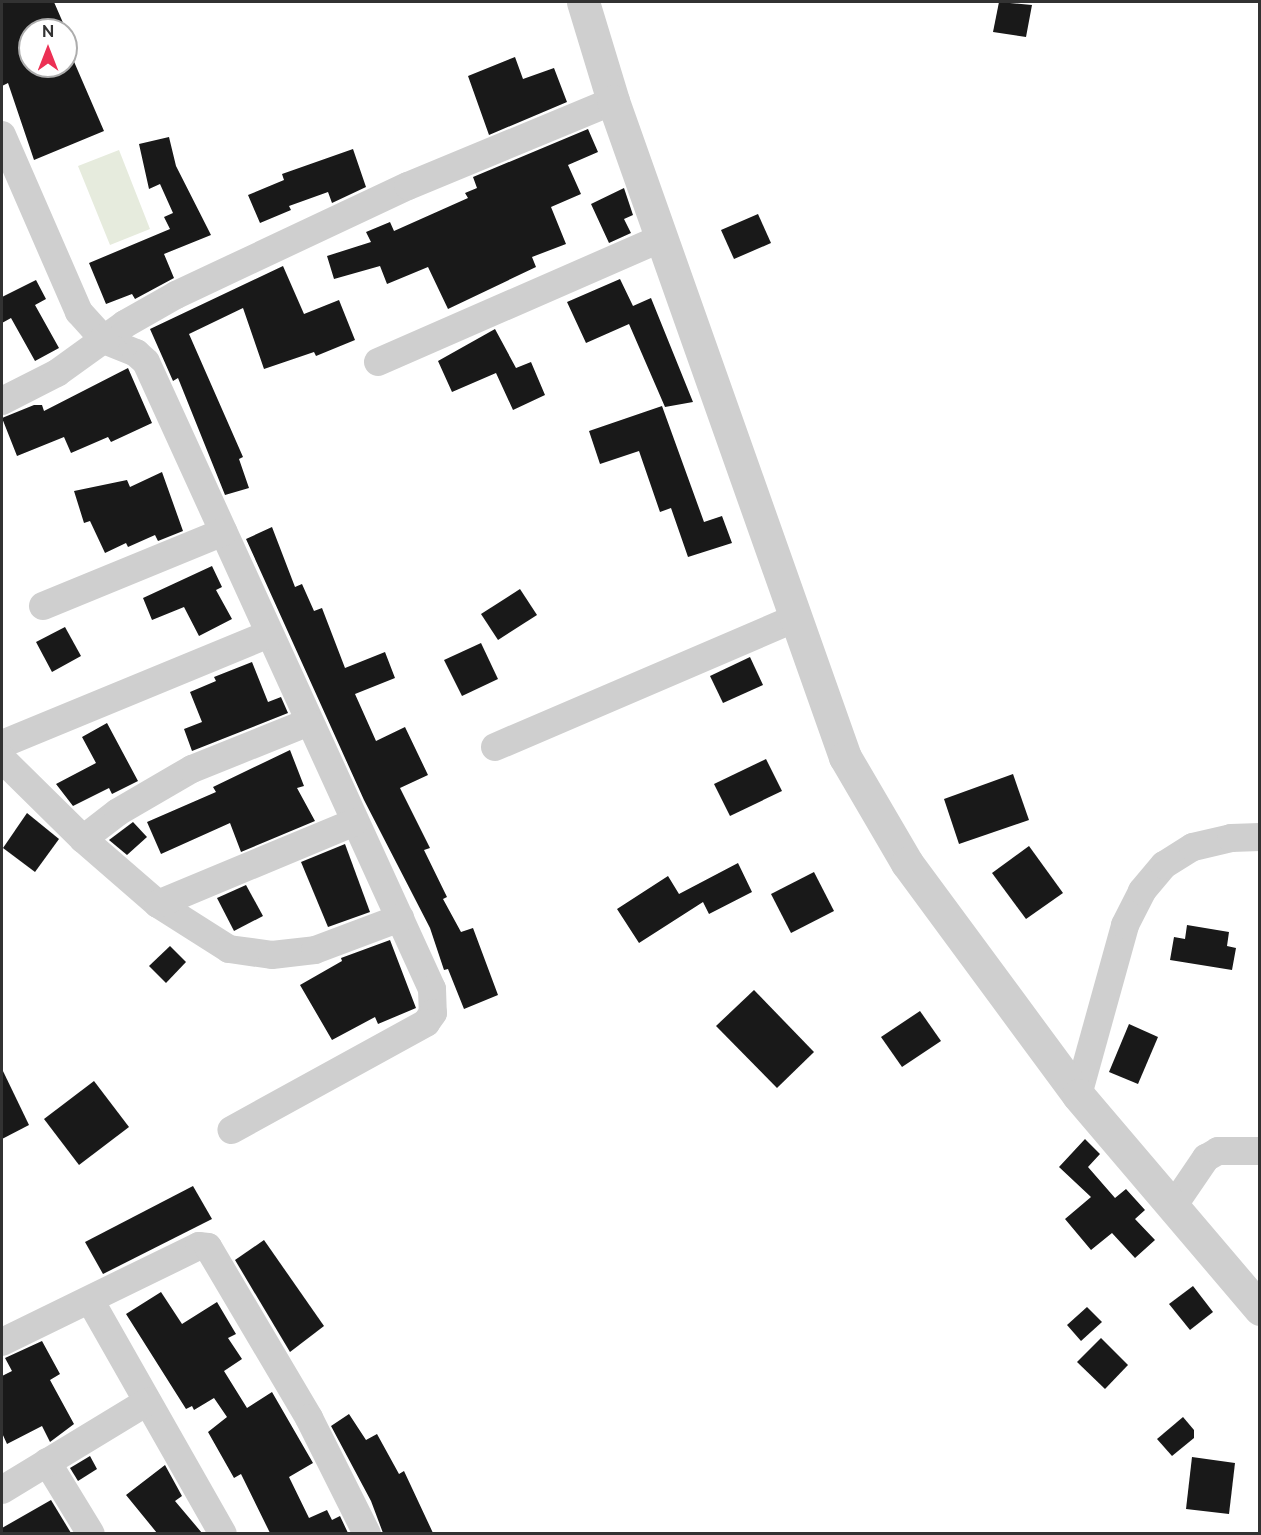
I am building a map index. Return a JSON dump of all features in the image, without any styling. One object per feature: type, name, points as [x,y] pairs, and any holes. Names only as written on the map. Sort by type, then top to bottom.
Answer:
[{"type":"street","points":[[583,2],[612,101],[836,737],[877,817],[1078,1095],[1174,1205],[1260,1309]]},
{"type":"street","points":[[2,401],[57,373],[104,340],[176,295],[408,186],[612,101]]},
{"type":"street","points":[[2,135],[80,312],[104,340],[136,353],[146,362],[432,989],[433,1013],[426,1023],[231,1130]]},
{"type":"street","points":[[378,362],[662,238]]},
{"type":"street","points":[[43,606],[223,532]]},
{"type":"street","points":[[495,747],[794,620]]},
{"type":"street","points":[[2,744],[269,634]]},
{"type":"street","points":[[83,839],[118,812],[192,769],[309,722]]},
{"type":"street","points":[[2,759],[83,839],[158,904],[229,949],[272,955],[315,950],[400,918]]},
{"type":"street","points":[[158,904],[355,822]]},
{"type":"street","points":[[1078,1095],[1125,925],[1142,891],[1164,865],[1193,847],[1231,838],[1260,837]]},
{"type":"street","points":[[1174,1205],[1206,1158],[1218,1151],[1260,1151]]},
{"type":"street","points":[[2,1342],[199,1246],[208,1247],[309,1418],[367,1533]]},
{"type":"street","points":[[90,1300],[223,1533]]},
{"type":"street","points":[[2,1490],[147,1402]]},
{"type":"street","points":[[47,1462],[91,1533]]},
{"type":"shaded area","points":[[119,150],[150,229],[110,245],[78,166]]},
{"type":"building","points":[[2,2],[54,2],[61,18],[18,18],[18,78],[78,78],[78,71],[104,131],[34,160],[8,83],[2,86]]},
{"type":"building","points":[[999,2],[1032,5],[1026,37],[993,32]]},
{"type":"building","points":[[515,57],[523,79],[554,68],[567,102],[489,135],[468,76]]},
{"type":"building","points":[[588,129],[598,152],[568,165],[581,194],[551,207],[566,244],[532,257],[536,267],[448,309],[428,267],[387,284],[380,266],[334,279],[327,256],[371,242],[366,232],[390,222],[394,231],[468,198],[465,193],[477,188],[473,177]]},
{"type":"building","points":[[169,137],[176,166],[211,235],[164,254],[174,278],[135,299],[132,294],[106,304],[89,263],[170,229],[164,217],[173,213],[160,184],[149,189],[139,144]]},
{"type":"building","points":[[353,149],[366,187],[332,203],[328,192],[289,206],[291,210],[260,223],[248,195],[284,180],[282,174]]},
{"type":"building","points":[[624,188],[633,215],[624,219],[631,233],[609,243],[591,204]]},
{"type":"building","points":[[758,214],[771,243],[734,259],[721,230]]},
{"type":"building","points":[[283,266],[304,314],[339,300],[355,340],[316,356],[314,352],[264,369],[243,308],[189,334],[243,457],[239,459],[249,488],[225,495],[178,378],[173,381],[150,329]]},
{"type":"building","points":[[620,279],[633,306],[651,298],[693,402],[665,407],[629,324],[586,343],[567,302]]},
{"type":"building","points":[[36,280],[46,299],[35,305],[59,348],[35,361],[11,318],[2,323],[2,297]]},
{"type":"building","points":[[495,329],[516,368],[531,362],[545,395],[513,410],[496,373],[452,392],[438,361]]},
{"type":"building","points":[[128,368],[152,423],[111,442],[108,437],[71,453],[64,437],[17,456],[2,418],[34,405],[42,405],[44,411]]},
{"type":"building","points":[[662,406],[704,522],[722,516],[732,543],[688,557],[671,508],[660,512],[639,451],[600,464],[589,431]]},
{"type":"building","points":[[162,472],[183,531],[158,541],[155,535],[128,547],[126,543],[105,553],[90,521],[84,523],[74,491],[127,480],[130,487]]},
{"type":"building","points":[[272,527],[295,587],[302,584],[314,611],[322,608],[345,668],[385,652],[395,678],[355,694],[376,741],[405,727],[428,775],[400,788],[430,848],[424,850],[447,897],[443,899],[461,932],[473,928],[498,995],[464,1009],[448,969],[444,970],[430,928],[364,800],[246,539]]},
{"type":"building","points":[[212,566],[222,587],[216,590],[232,619],[199,636],[184,607],[152,620],[143,598]]},
{"type":"building","points":[[520,589],[537,615],[498,640],[481,614]]},
{"type":"building","points":[[65,627],[81,656],[52,672],[36,642]]},
{"type":"building","points":[[481,643],[498,679],[462,696],[444,660]]},
{"type":"building","points":[[750,657],[763,685],[723,703],[710,676]]},
{"type":"building","points":[[252,662],[268,702],[281,697],[288,713],[192,751],[184,729],[202,722],[190,692],[216,681],[214,677]]},
{"type":"building","points":[[107,723],[138,781],[112,794],[109,788],[73,806],[56,784],[96,763],[82,737]]},
{"type":"building","points":[[290,750],[304,786],[297,788],[315,821],[241,852],[230,823],[161,854],[147,822],[216,792],[213,787]]},
{"type":"building","points":[[766,759],[782,791],[730,816],[714,784]]},
{"type":"building","points":[[1013,774],[1029,820],[959,844],[944,799]]},
{"type":"building","points":[[27,813],[59,839],[35,872],[3,848]]},
{"type":"building","points":[[133,822],[147,837],[127,855],[109,840]]},
{"type":"building","points":[[345,844],[370,912],[328,927],[301,862]]},
{"type":"building","points":[[1029,846],[1063,893],[1026,919],[992,873]]},
{"type":"building","points":[[738,863],[752,892],[709,914],[703,902],[639,943],[617,909],[668,876],[679,894]]},
{"type":"building","points":[[814,872],[834,911],[791,933],[771,894]]},
{"type":"building","points":[[246,885],[263,916],[234,931],[217,898]]},
{"type":"building","points":[[1187,925],[1229,932],[1227,946],[1236,948],[1232,970],[1170,960],[1174,937],[1185,939]]},
{"type":"building","points":[[390,940],[416,1008],[378,1024],[375,1017],[332,1040],[300,985],[342,961],[341,958]]},
{"type":"building","points":[[170,946],[186,962],[166,983],[149,966]]},
{"type":"building","points":[[754,990],[814,1052],[777,1088],[716,1026]]},
{"type":"building","points":[[920,1011],[941,1041],[902,1067],[881,1037]]},
{"type":"building","points":[[1129,1024],[1158,1037],[1138,1084],[1109,1072]]},
{"type":"building","points":[[2,1069],[29,1125],[2,1139]]},
{"type":"building","points":[[94,1081],[129,1127],[79,1165],[44,1119]]},
{"type":"building","points":[[1085,1139],[1100,1154],[1088,1167],[1115,1198],[1126,1189],[1145,1210],[1135,1219],[1155,1240],[1135,1258],[1112,1233],[1091,1250],[1065,1219],[1091,1197],[1059,1167]]},
{"type":"building","points":[[193,1186],[212,1219],[103,1274],[85,1242]]},
{"type":"building","points":[[264,1240],[324,1326],[290,1352],[235,1260]]},
{"type":"building","points":[[1193,1286],[1213,1312],[1190,1330],[1169,1304]]},
{"type":"building","points":[[161,1292],[182,1324],[217,1302],[236,1334],[228,1338],[242,1359],[224,1371],[247,1408],[272,1392],[313,1463],[289,1477],[309,1518],[327,1510],[332,1520],[340,1516],[348,1533],[270,1533],[241,1474],[234,1478],[208,1432],[227,1417],[214,1398],[194,1410],[192,1406],[186,1409],[126,1314]]},
{"type":"building","points":[[1087,1307],[1102,1322],[1081,1341],[1067,1325]]},
{"type":"building","points":[[1101,1338],[1128,1365],[1105,1389],[1077,1362]]},
{"type":"building","points":[[42,1341],[60,1374],[50,1380],[74,1424],[50,1442],[42,1426],[7,1444],[2,1433],[2,1376],[12,1371],[5,1358]]},
{"type":"building","points":[[349,1414],[366,1440],[377,1434],[399,1474],[404,1471],[433,1533],[383,1533],[371,1501],[331,1426]]},
{"type":"building","points":[[1183,1417],[1194,1430],[1194,1438],[1172,1456],[1157,1439]]},
{"type":"building","points":[[90,1456],[97,1469],[78,1481],[70,1468]]},
{"type":"building","points":[[1192,1457],[1235,1463],[1229,1514],[1186,1509]]},
{"type":"building","points":[[165,1465],[182,1496],[175,1501],[202,1533],[157,1533],[126,1495]]},
{"type":"building","points":[[51,1500],[71,1533],[2,1533],[2,1528]]}]
